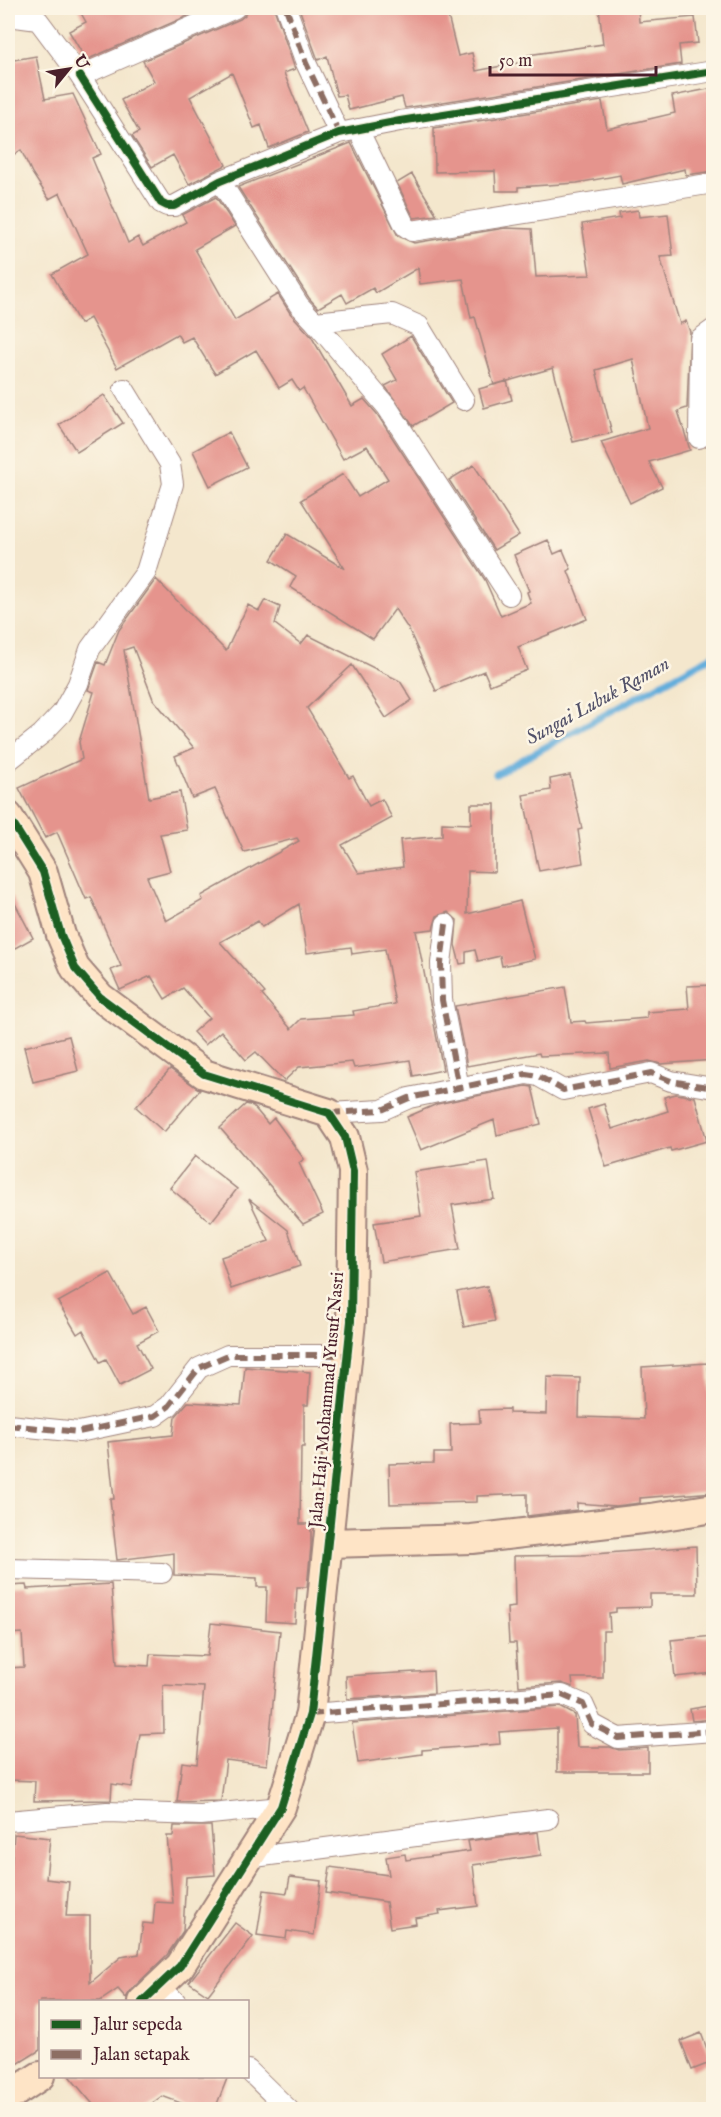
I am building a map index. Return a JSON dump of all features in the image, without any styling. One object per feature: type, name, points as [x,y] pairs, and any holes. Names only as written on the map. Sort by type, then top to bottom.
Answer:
[{"type":"street","points":[[80,76],[235,8]]},
{"type":"street","points":[[286,8],[306,63],[339,134]]},
{"type":"street","points":[[8,16],[37,14],[80,76],[160,202],[167,206],[174,206],[220,182],[339,134],[358,129],[714,71]]},
{"type":"street","points":[[358,129],[405,226],[412,231],[714,183]]},
{"type":"street","points":[[220,182],[299,305],[387,407],[509,595]]},
{"type":"street","points":[[315,322],[392,314],[419,326],[464,400]]},
{"type":"street","points":[[699,438],[700,339],[714,329]]},
{"type":"street","points":[[8,761],[42,734],[62,712],[78,684],[90,649],[146,572],[173,484],[173,474],[170,464],[124,389]]},
{"type":"street","points":[[8,816],[43,872],[61,935],[75,968],[100,997],[204,1074],[329,1113],[382,1110],[409,1098],[526,1074],[538,1076],[563,1090],[651,1073],[671,1081],[714,1088]]},
{"type":"street","points":[[446,924],[441,963],[442,1000],[459,1088]]},
{"type":"street","name":"Jalan Haji Mohammad Yusuf Nasri","points":[[159,1997],[281,1807],[310,1714],[348,1355],[353,1171],[345,1137],[329,1113]]},
{"type":"street","points":[[8,1425],[79,1432],[155,1416],[169,1406],[199,1368],[228,1355],[348,1355]]},
{"type":"street","points":[[329,1543],[472,1539],[651,1518],[714,1508]]},
{"type":"street","points":[[8,1569],[162,1574]]},
{"type":"street","points":[[310,1714],[562,1695],[583,1704],[592,1724],[618,1738],[714,1731]]},
{"type":"street","points":[[8,1821],[107,1812],[201,1815],[281,1807]]},
{"type":"street","points":[[248,1858],[548,1819]]},
{"type":"street","points":[[249,2071],[289,2109]]},
{"type":"street","points":[[8,2097],[39,2077]]},
{"type":"building","points":[[78,8],[206,8],[86,60],[69,31],[86,22]]},
{"type":"building","points":[[247,8],[274,8],[295,69],[284,73],[308,132],[269,148],[261,125],[254,128],[232,73],[190,97],[226,165],[189,184],[173,155],[152,167],[132,136],[139,132],[121,100],[154,81],[143,61],[240,19],[245,15]]},
{"type":"building","points":[[299,8],[446,8],[458,56],[472,53],[476,71],[528,61],[528,55],[603,44],[599,8],[638,8],[639,22],[695,17],[698,43],[679,45],[681,64],[405,108],[402,97],[349,110],[345,95],[337,96],[327,56],[318,60]]},
{"type":"building","points":[[36,56],[45,99],[73,94],[101,154],[92,158],[128,243],[138,237],[143,246],[186,222],[182,215],[216,197],[235,226],[195,249],[235,320],[278,294],[290,313],[311,336],[352,406],[364,399],[377,414],[485,580],[501,616],[531,603],[527,592],[529,591],[514,555],[548,540],[554,554],[563,550],[571,569],[568,571],[587,619],[518,647],[527,670],[490,685],[484,671],[436,691],[409,630],[395,609],[373,639],[290,587],[296,576],[271,560],[287,534],[345,569],[301,500],[343,474],[358,497],[388,479],[367,446],[343,459],[303,388],[299,391],[292,380],[279,388],[256,350],[215,374],[192,337],[182,342],[177,334],[117,368],[90,318],[80,324],[52,274],[88,254],[60,193],[49,199],[32,173],[21,150],[8,158],[8,61]]},
{"type":"building","points":[[714,88],[714,171],[686,175],[685,169],[622,184],[620,175],[577,183],[518,187],[518,191],[496,191],[495,171],[435,172],[434,128],[602,101],[607,129],[675,113],[672,96]]},
{"type":"building","points":[[351,143],[398,236],[414,243],[505,228],[532,229],[536,277],[590,275],[582,224],[620,218],[619,213],[638,210],[639,217],[668,214],[673,256],[660,257],[680,324],[686,321],[690,332],[687,408],[678,411],[690,450],[649,462],[662,487],[630,503],[601,442],[648,428],[633,359],[596,370],[612,433],[573,442],[553,368],[494,385],[475,317],[471,318],[463,279],[420,284],[418,268],[376,293],[373,288],[347,303],[342,294],[318,308],[309,298],[238,187]]},
{"type":"building","points":[[412,174],[437,215],[414,218],[397,183]]},
{"type":"building","points":[[411,336],[452,403],[413,426],[385,386],[397,380],[382,354]]},
{"type":"building","points":[[507,381],[512,400],[484,408],[479,389]]},
{"type":"building","points":[[104,395],[123,423],[77,452],[59,425]]},
{"type":"building","points":[[229,432],[247,467],[210,486],[193,451]]},
{"type":"building","points":[[474,465],[519,535],[494,550],[449,480]]},
{"type":"building","points":[[156,579],[226,651],[248,605],[259,611],[265,600],[280,607],[275,624],[301,644],[308,635],[400,681],[412,700],[386,718],[352,665],[307,708],[349,778],[353,776],[369,806],[382,799],[392,818],[342,845],[359,873],[403,867],[400,840],[442,836],[442,823],[471,824],[471,804],[495,804],[495,872],[468,871],[467,914],[520,901],[535,959],[502,966],[500,956],[478,961],[475,950],[466,952],[466,963],[460,964],[455,945],[457,920],[448,912],[437,916],[433,929],[416,931],[443,1070],[413,1076],[410,1060],[354,1068],[352,1062],[299,1067],[284,1081],[256,1052],[246,1060],[221,1031],[205,1045],[193,1032],[209,1018],[183,988],[165,999],[151,976],[120,990],[111,970],[121,966],[91,897],[86,899],[57,832],[45,838],[19,788],[82,759],[79,742],[94,692],[88,690],[98,662],[105,665],[119,630]],"holes":[[[133,647],[153,699],[194,748],[175,756],[192,798],[215,789],[244,852],[297,838],[299,841],[201,896],[203,900],[166,921],[147,877],[170,871],[160,834],[187,830],[180,792],[149,798],[124,650]],[[299,904],[307,953],[351,947],[352,954],[385,949],[395,1004],[353,1011],[354,1015],[301,1019],[291,1029],[262,995],[265,993],[220,942],[258,921],[262,927]]]},
{"type":"building","points":[[570,775],[582,829],[578,830],[583,863],[539,871],[523,795],[551,790],[550,779]]},
{"type":"building","points":[[8,890],[33,938],[8,952]]},
{"type":"building","points":[[714,985],[714,1060],[661,1064],[649,1061],[610,1068],[609,1053],[540,1056],[539,1053],[467,1066],[455,1006],[565,987],[571,1022],[585,1021],[586,1023],[647,1018],[647,1012],[689,1009],[687,986]]},
{"type":"building","points":[[69,1036],[78,1071],[33,1082],[24,1047]]},
{"type":"building","points":[[170,1069],[200,1090],[164,1132],[136,1107]]},
{"type":"building","points":[[526,1086],[532,1087],[541,1124],[497,1135],[494,1120],[421,1150],[407,1117],[437,1104]]},
{"type":"building","points":[[676,1094],[695,1097],[707,1141],[671,1151],[670,1148],[606,1167],[588,1109],[604,1104],[612,1129],[668,1111],[664,1097]]},
{"type":"building","points":[[246,1104],[253,1106],[268,1124],[274,1118],[304,1159],[299,1163],[323,1214],[303,1224],[220,1128]]},
{"type":"building","points":[[195,1156],[237,1189],[211,1222],[170,1188]]},
{"type":"building","points":[[488,1161],[494,1199],[452,1205],[460,1249],[381,1262],[374,1223],[421,1216],[414,1172]]},
{"type":"building","points":[[249,1199],[288,1230],[300,1266],[231,1289],[221,1257],[269,1241]]},
{"type":"building","points":[[110,1273],[133,1314],[146,1307],[159,1331],[137,1343],[151,1369],[120,1385],[106,1359],[100,1362],[83,1330],[77,1334],[58,1302]]},
{"type":"building","points":[[487,1286],[495,1321],[464,1327],[457,1292]]},
{"type":"building","points":[[708,1363],[710,1393],[714,1393],[714,1492],[640,1498],[640,1503],[616,1506],[577,1503],[577,1510],[527,1516],[527,1494],[477,1496],[477,1502],[390,1504],[389,1464],[434,1463],[434,1453],[451,1453],[450,1424],[480,1423],[479,1410],[509,1409],[509,1413],[546,1414],[547,1377],[580,1378],[579,1417],[644,1419],[642,1367]]},
{"type":"building","points":[[245,1367],[310,1372],[308,1405],[304,1405],[304,1447],[301,1447],[300,1524],[311,1524],[311,1546],[307,1587],[297,1587],[295,1623],[266,1621],[267,1587],[257,1587],[257,1578],[174,1575],[174,1553],[117,1560],[110,1499],[114,1499],[108,1442],[173,1435],[175,1417],[188,1402],[241,1405]]},
{"type":"building","points":[[696,1546],[697,1594],[650,1594],[650,1607],[616,1608],[616,1612],[609,1613],[610,1631],[603,1631],[603,1678],[572,1678],[573,1687],[561,1683],[519,1686],[516,1643],[509,1643],[507,1608],[515,1607],[514,1556],[582,1555]]},
{"type":"building","points":[[111,1584],[117,1664],[149,1666],[150,1654],[207,1656],[211,1623],[280,1631],[267,1765],[226,1760],[221,1801],[177,1802],[182,1762],[197,1764],[204,1687],[163,1685],[164,1733],[140,1734],[132,1787],[112,1784],[111,1800],[34,1801],[35,1781],[8,1780],[8,1668],[24,1667],[22,1633],[8,1634],[8,1586],[26,1585],[27,1589]]},
{"type":"building","points":[[714,1636],[714,1673],[675,1677],[671,1640]]},
{"type":"building","points":[[433,1671],[434,1693],[347,1699],[346,1676]]},
{"type":"building","points":[[714,1705],[714,1719],[692,1721],[690,1709]]},
{"type":"building","points":[[560,1707],[575,1715],[577,1747],[610,1747],[619,1750],[648,1748],[648,1772],[557,1772],[557,1728],[499,1732],[500,1744],[422,1750],[422,1754],[358,1763],[352,1723]]},
{"type":"building","points":[[174,1826],[211,1826],[215,1875],[186,1877],[183,1931],[167,1955],[131,1990],[126,1998],[118,1989],[102,2000],[39,2000],[39,2051],[8,2070],[8,1903],[14,1834],[50,1838],[46,1879],[69,1882],[66,1916],[90,1916],[90,1983],[121,1957],[139,1954],[143,1923],[153,1924],[155,1902],[173,1903],[167,1836],[173,1836]]},
{"type":"building","points":[[538,1832],[541,1855],[473,1865],[478,1906],[439,1911],[440,1914],[415,1918],[416,1924],[390,1928],[386,1902],[326,1893],[330,1867],[389,1875],[386,1857],[405,1854],[406,1860],[470,1851],[468,1841]]},
{"type":"building","points":[[290,1877],[321,1881],[314,1935],[287,1931],[286,1939],[257,1935],[264,1890],[287,1893]]},
{"type":"building","points":[[235,1923],[253,1936],[208,1995],[189,1982]]},
{"type":"building","points":[[701,2033],[712,2062],[692,2070],[681,2041]]},
{"type":"building","points":[[71,2078],[227,2078],[215,2109],[197,2109],[162,2096],[144,2109],[97,2109]]},
{"type":"waterway","name":"Sungai Lubuk Raman","points":[[496,774],[714,655]]},
{"type":"marked path","points":[[286,8],[306,63],[339,133]]},
{"type":"marked path","points":[[446,924],[441,963],[442,1000],[459,1088]]},
{"type":"marked path","points":[[329,1113],[382,1110],[409,1098],[526,1074],[538,1076],[563,1090],[651,1073],[671,1081],[714,1088]]},
{"type":"marked path","points":[[8,1425],[79,1432],[155,1416],[169,1406],[199,1368],[228,1355],[348,1355]]},
{"type":"marked path","points":[[310,1714],[562,1695],[583,1704],[592,1724],[618,1738],[714,1731]]},
{"type":"cycle path","points":[[80,76],[161,203],[174,206],[220,181],[339,133],[400,121],[714,71]]},
{"type":"cycle path","points":[[8,816],[43,872],[61,935],[75,968],[100,997],[204,1074],[329,1113],[345,1137],[353,1171],[351,1321],[310,1714],[281,1807],[180,1966],[144,2000]]}]
